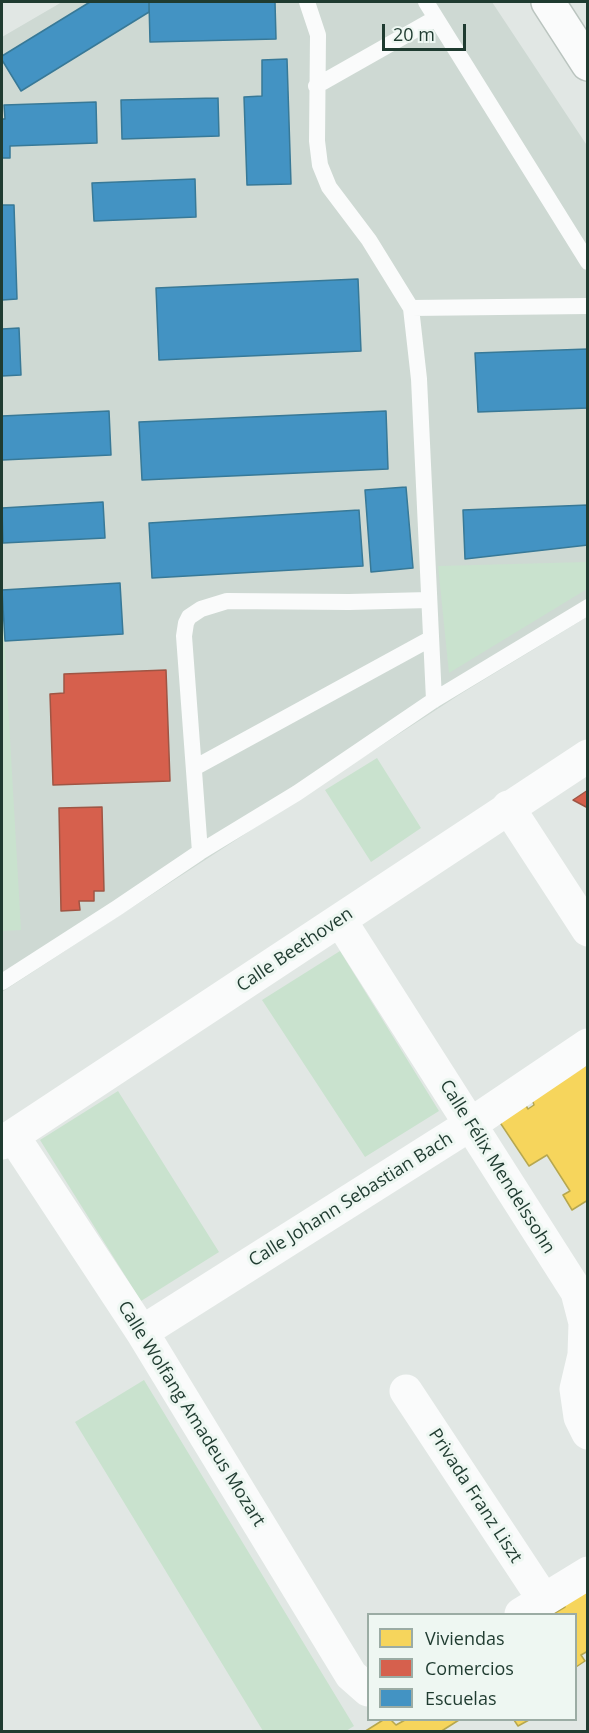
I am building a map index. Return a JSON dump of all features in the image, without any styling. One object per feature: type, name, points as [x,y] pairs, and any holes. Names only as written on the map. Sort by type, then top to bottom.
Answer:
[{"type":"street","points":[[548,2],[588,64]]},
{"type":"street","name":"Calle Beethoven","points":[[7,1140],[588,756]]},
{"type":"street","points":[[508,807],[588,930]]},
{"type":"street","name":"Calle Félix Mendelssohn","points":[[340,920],[577,1292],[585,1323],[584,1355],[576,1389],[580,1417],[588,1433]]},
{"type":"street","name":"Calle Johann Sebastian Bach","points":[[142,1332],[471,1124],[588,1045]]},
{"type":"street","name":"Calle Wolfang Amadeus Mozart","points":[[7,1140],[142,1332],[351,1675],[367,1688]]},
{"type":"street","name":"Privada Franz Liszt","points":[[406,1391],[533,1607]]},
{"type":"street","points":[[533,1607],[588,1573]]},
{"type":"lane","points":[[307,2],[318,35],[319,60],[316,86],[320,165],[329,187],[369,240],[411,308],[419,379],[434,700]]},
{"type":"lane","points":[[426,2],[588,262]]},
{"type":"lane","points":[[316,86],[436,18]]},
{"type":"lane","points":[[411,308],[588,306]]},
{"type":"lane","points":[[200,852],[184,636],[189,616],[196,611],[227,601],[350,603],[429,600]]},
{"type":"lane","points":[[2,982],[200,852],[297,793],[434,700],[588,607]]},
{"type":"lane","points":[[194,768],[430,639]]},
{"type":"shaded area","points":[[62,2],[492,2],[588,147],[587,617],[462,693],[2,992],[2,37]]},
{"type":"green space","points":[[587,562],[587,589],[449,673],[438,566]]},
{"type":"green space","points":[[2,599],[21,930],[2,931]]},
{"type":"green space","points":[[377,758],[421,828],[371,862],[325,790]]},
{"type":"green space","points":[[340,951],[439,1111],[365,1157],[262,1000]]},
{"type":"green space","points":[[118,1091],[219,1252],[141,1301],[40,1140]]},
{"type":"green space","points":[[144,1380],[354,1726],[346,1731],[263,1731],[75,1422]]},
{"type":"building: Viviendas","points":[[588,1064],[588,1200],[572,1210],[563,1195],[570,1191],[547,1155],[529,1166],[499,1121],[525,1104],[528,1109],[534,1105],[532,1099]]},
{"type":"building: Viviendas","points":[[588,1580],[588,1651],[581,1655],[585,1661],[577,1666],[577,1613],[555,1613],[565,1607],[559,1597]]},
{"type":"building: Viviendas","points":[[381,1721],[392,1721],[396,1725],[403,1721],[457,1721],[440,1732],[364,1732]]},
{"type":"building: Viviendas","points":[[515,1721],[527,1721],[518,1726]]},
{"type":"building: Comercios","points":[[166,670],[170,781],[53,785],[50,694],[64,693],[64,674]]},
{"type":"building: Comercios","points":[[588,790],[588,808],[573,800]]},
{"type":"building: Comercios","points":[[102,807],[104,891],[94,891],[94,901],[79,901],[80,910],[61,911],[59,808]]},
{"type":"building: Escuelas","points":[[90,2],[149,2],[149,12],[21,91],[2,60],[2,56]]},
{"type":"building: Escuelas","points":[[149,2],[275,2],[276,39],[150,42]]},
{"type":"building: Escuelas","points":[[287,59],[291,184],[247,185],[244,97],[262,96],[262,60]]},
{"type":"building: Escuelas","points":[[218,98],[219,136],[122,139],[121,100]]},
{"type":"building: Escuelas","points":[[96,102],[97,143],[10,146],[10,158],[2,158],[4,105]]},
{"type":"building: Escuelas","points":[[195,179],[196,217],[94,221],[92,183]]},
{"type":"building: Escuelas","points":[[2,205],[14,205],[17,299],[2,300]]},
{"type":"building: Escuelas","points":[[358,279],[361,351],[159,360],[156,288]]},
{"type":"building: Escuelas","points":[[19,328],[21,375],[2,376],[2,329]]},
{"type":"building: Escuelas","points":[[588,349],[588,408],[478,412],[475,353]]},
{"type":"building: Escuelas","points":[[109,411],[111,455],[2,460],[2,416]]},
{"type":"building: Escuelas","points":[[386,411],[388,469],[142,480],[139,422]]},
{"type":"building: Escuelas","points":[[406,487],[413,568],[371,572],[365,490]]},
{"type":"building: Escuelas","points":[[103,502],[105,538],[3,543],[2,508]]},
{"type":"building: Escuelas","points":[[588,505],[588,545],[465,559],[463,510]]},
{"type":"building: Escuelas","points":[[359,510],[363,566],[152,578],[149,523]]},
{"type":"building: Escuelas","points":[[120,583],[123,634],[5,641],[2,590]]}]
